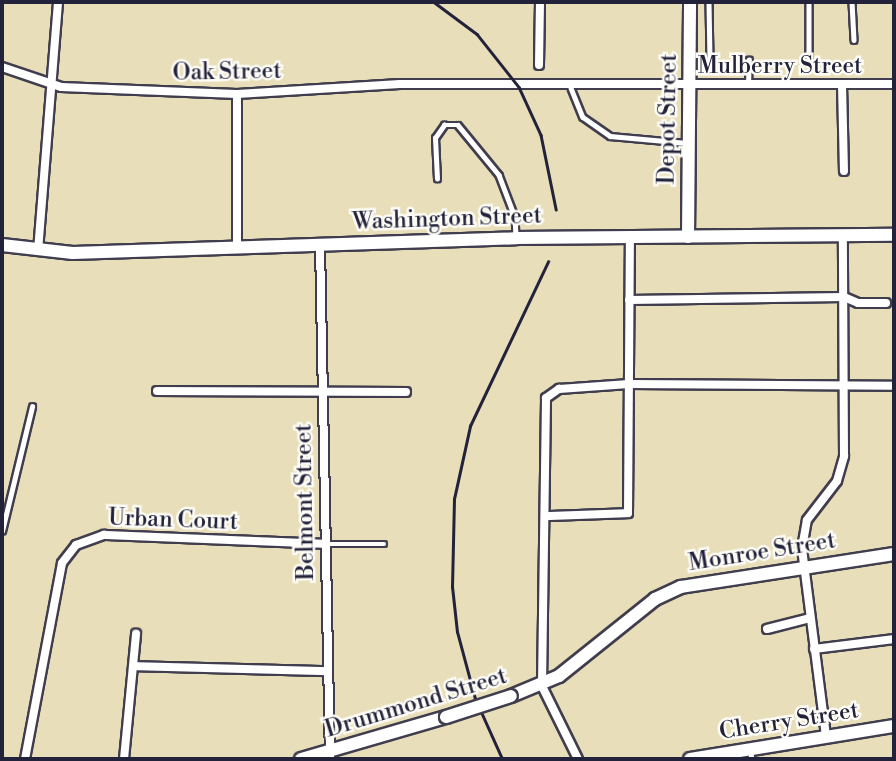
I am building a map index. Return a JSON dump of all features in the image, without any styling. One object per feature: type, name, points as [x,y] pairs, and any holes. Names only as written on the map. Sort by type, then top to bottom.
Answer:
[{"type":"street","points":[[38,251],[58,2]]},
{"type":"street","points":[[539,65],[540,2]]},
{"type":"street","name":"Depot Street","points":[[688,237],[690,2]]},
{"type":"street","name":"Oak Street","points":[[2,67],[51,84],[237,94],[457,84]]},
{"type":"street","name":"Mulberry Street","points":[[457,84],[571,88],[894,84]]},
{"type":"street","points":[[842,84],[844,171]]},
{"type":"street","points":[[237,94],[237,244]]},
{"type":"street","points":[[826,736],[803,565],[807,520],[831,492],[841,471],[845,386],[844,235]]},
{"type":"street","name":"Washington Street","points":[[2,245],[38,251],[516,238],[894,235]]},
{"type":"street","points":[[547,516],[628,513],[630,237]]},
{"type":"street","name":"Belmont Street","points":[[320,244],[326,671],[330,756]]},
{"type":"street","points":[[629,300],[844,298],[858,303],[886,303]]},
{"type":"street","points":[[578,759],[542,686],[547,516],[546,398],[559,389],[629,384],[894,386]]},
{"type":"street","points":[[157,391],[405,392]]},
{"type":"street","name":"Urban Court","points":[[25,759],[62,563],[76,545],[104,536],[325,544]]},
{"type":"street","name":"Monroe Street","points":[[542,686],[576,665],[669,591],[803,565],[894,554]]},
{"type":"street","points":[[767,629],[810,618]]},
{"type":"street","points":[[124,759],[136,634]]},
{"type":"street","points":[[814,649],[894,639]]},
{"type":"street","points":[[133,666],[326,671]]},
{"type":"street","name":"Drummond Street","points":[[301,759],[330,756],[542,686]]},
{"type":"street","name":"Cherry Street","points":[[690,759],[751,754],[826,736],[894,726]]},
{"type":"lane","points":[[709,2],[710,60]]},
{"type":"lane","points":[[809,2],[809,60]]},
{"type":"lane","points":[[852,2],[854,40]]},
{"type":"lane","points":[[748,85],[749,60]]},
{"type":"lane","points":[[571,88],[583,117],[610,136],[689,143]]},
{"type":"lane","points":[[437,179],[435,138],[444,125],[458,125],[499,175],[515,217],[516,238]]},
{"type":"lane","points":[[2,531],[32,407]]},
{"type":"lane","points":[[325,544],[384,544]]},
{"type":"railway","points":[[434,2],[477,34],[519,87],[541,135],[556,209]]},
{"type":"railway","points":[[502,759],[475,699],[457,632],[452,587],[454,499],[470,426],[548,262]]}]
